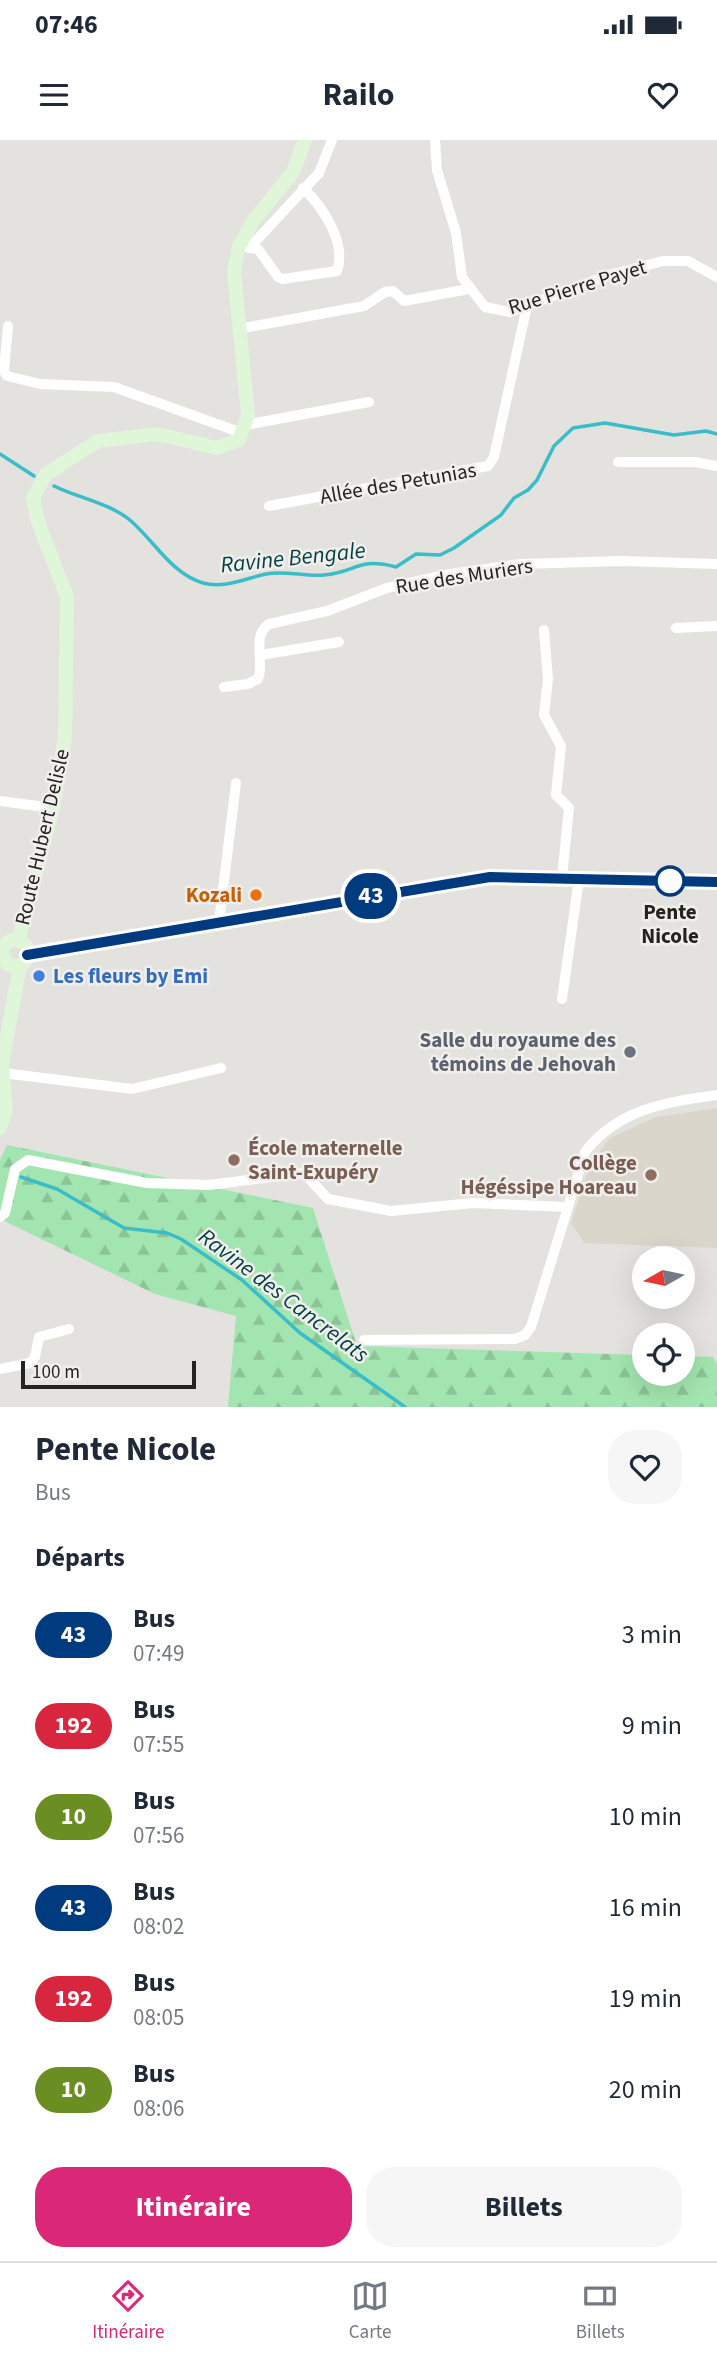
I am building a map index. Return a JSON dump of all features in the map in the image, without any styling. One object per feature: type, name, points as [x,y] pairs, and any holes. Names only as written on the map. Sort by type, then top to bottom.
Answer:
[{"type":"main road","points":[[243,429],[248,415],[234,271],[254,220],[293,172],[304,140]]},
{"type":"main road","name":"Route Hubert Delisle","points":[[18,941],[53,808],[65,737],[67,597],[38,522],[33,498],[46,474],[98,441],[157,434],[217,447],[239,440],[243,429]]},
{"type":"main road","points":[[0,1128],[6,1109],[2,1067],[24,960],[24,944],[18,941],[8,942],[1,951],[7,964],[24,960]]},
{"type":"street","points":[[303,188],[322,205],[339,253],[337,271],[278,277],[260,251],[245,246],[303,188],[319,173],[332,140]]},
{"type":"street","points":[[238,328],[364,306],[385,292],[393,291],[404,301],[469,289],[462,277],[454,225],[439,181],[435,140]]},
{"type":"street","name":"Rue Pierre Payet","points":[[469,289],[485,307],[510,312],[609,275],[663,261],[688,261],[717,278]]},
{"type":"street","name":"Allée des Petunias","points":[[269,506],[488,466],[494,457],[527,306]]},
{"type":"street","points":[[8,326],[4,371],[7,376],[40,384],[114,387],[243,429],[369,402]]},
{"type":"street","points":[[618,463],[695,462],[717,466]]},
{"type":"street","name":"Rue des Muriers","points":[[224,687],[248,684],[258,679],[260,635],[269,624],[327,611],[387,588],[450,574],[520,564],[673,561],[717,564]]},
{"type":"street","points":[[676,628],[717,626]]},
{"type":"street","points":[[544,630],[548,679],[544,715],[561,746],[556,795],[569,808],[562,878]]},
{"type":"street","points":[[261,655],[340,642]]},
{"type":"street","points":[[219,922],[236,783]]},
{"type":"street","points":[[0,801],[53,808]]},
{"type":"street","points":[[24,960],[219,922],[490,877],[717,882]]},
{"type":"street","points":[[562,999],[579,879]]},
{"type":"street","points":[[2,1067],[132,1089],[221,1068]]},
{"type":"street","points":[[364,1340],[515,1339],[524,1335],[531,1327],[585,1152],[600,1132],[646,1110],[717,1096]]},
{"type":"street","points":[[0,1217],[5,1213],[15,1169],[28,1160],[147,1183],[209,1185],[304,1173],[328,1199],[391,1211],[473,1203],[567,1208]]},
{"type":"street","points":[[0,1369],[30,1363],[35,1357],[39,1337],[69,1329]]},
{"type":"shaded area","name":"Collège Hégéssipe Hoareau","points":[[717,1108],[717,1248],[584,1243],[571,1223],[590,1165],[610,1138],[656,1117]]},
{"type":"green space","points":[[7,1145],[313,1208],[357,1346],[632,1355],[632,1386],[695,1386],[695,1356],[713,1357],[717,1364],[717,1407],[228,1407],[236,1316],[155,1294],[0,1219],[0,1160]]},
{"type":"waterway","name":"Ravine Bengale","points":[[54,486],[123,515],[182,572],[203,583],[219,585],[273,573],[324,575],[365,564],[396,567],[416,554],[440,555],[501,515],[514,498],[528,490],[537,480],[554,446],[573,428],[605,423],[674,435],[706,431],[717,434]]},
{"type":"waterway","name":"Ravine Bengale","points":[[0,454],[34,476]]},
{"type":"waterway","name":"Ravine des Cancrelats","points":[[21,1177],[57,1189],[124,1228],[167,1233],[181,1239],[242,1280],[300,1333],[405,1407]]},
{"type":"bus line","name":"43","points":[[27,955],[490,877],[717,882]]},
{"type":"place","name":"Pente Nicole","points":[[670,881]]},
{"type":"place","name":"Kozali","points":[[256,895]]},
{"type":"place","name":"Les fleurs by Emi","points":[[39,976]]},
{"type":"place","name":"Salle du royaume des témoins de Jehovah","points":[[630,1052]]},
{"type":"place","name":"École maternelle Saint-Exupéry","points":[[234,1160]]},
{"type":"place","name":"Collège Hégéssipe Hoareau","points":[[651,1175]]}]
